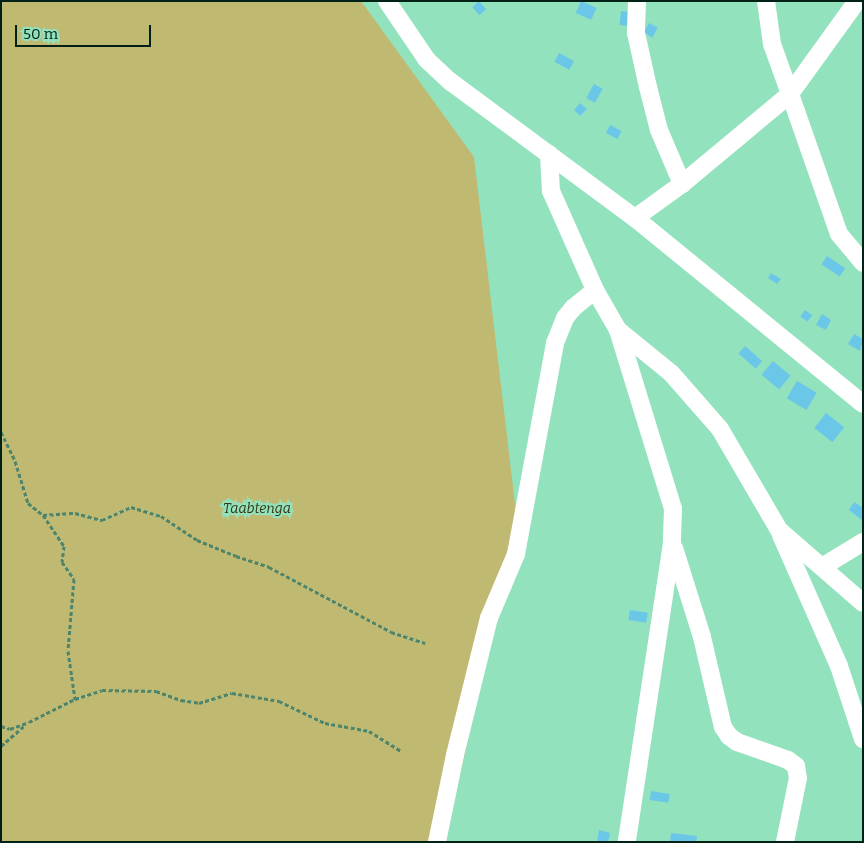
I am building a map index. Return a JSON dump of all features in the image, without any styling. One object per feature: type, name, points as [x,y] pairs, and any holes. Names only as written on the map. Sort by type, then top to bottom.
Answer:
[{"type":"street","points":[[387,1],[427,60],[451,82],[635,218],[863,404]]},
{"type":"street","points":[[637,1],[636,33],[648,87],[659,130],[682,184]]},
{"type":"street","points":[[766,1],[772,44],[839,234],[863,263]]},
{"type":"street","points":[[635,218],[682,184],[790,94],[857,1]]},
{"type":"street","points":[[549,154],[551,191],[595,290],[618,330],[673,508],[672,543],[627,842]]},
{"type":"street","points":[[438,842],[454,754],[489,618],[516,554],[555,343],[565,318],[572,308],[595,290]]},
{"type":"street","points":[[618,330],[671,373],[720,429],[779,530],[840,666],[863,739]]},
{"type":"street","points":[[779,530],[863,603]]},
{"type":"street","points":[[822,567],[863,542]]},
{"type":"street","points":[[672,543],[702,636],[723,727],[729,736],[737,742],[788,760],[796,766],[798,778],[785,842]]},
{"type":"path","points":[[1,432],[15,461],[28,503],[43,514],[64,546],[62,562],[74,579],[68,651],[75,699]]},
{"type":"path","points":[[43,514],[75,513],[102,520],[131,507],[161,516],[197,540],[269,567],[391,632],[425,643]]},
{"type":"path","points":[[1,726],[10,729],[29,722],[75,699],[102,690],[156,691],[181,700],[199,703],[232,693],[279,701],[325,723],[369,732],[401,751]]},
{"type":"path","points":[[1,746],[29,722]]},
{"type":"green space","name":"Taabtenga","points":[[1,1],[361,1],[474,157],[517,521],[445,842],[1,842]]},
{"type":"building","points":[[479,1],[486,9],[479,15],[472,7]]},
{"type":"building","points":[[581,1],[597,8],[591,20],[576,13]]},
{"type":"building","points":[[621,11],[631,12],[629,26],[620,25]]},
{"type":"building","points":[[649,23],[658,28],[652,37],[644,33]]},
{"type":"building","points":[[559,53],[574,61],[569,70],[554,62]]},
{"type":"building","points":[[594,84],[603,89],[595,103],[586,98]]},
{"type":"building","points":[[580,103],[587,109],[580,116],[574,110]]},
{"type":"building","points":[[610,125],[622,131],[617,139],[606,133]]},
{"type":"building","points":[[827,256],[845,268],[840,277],[821,264]]},
{"type":"building","points":[[771,273],[781,279],[777,284],[768,278]]},
{"type":"building","points":[[805,310],[812,315],[808,322],[800,316]]},
{"type":"building","points":[[822,314],[831,320],[826,330],[816,325]]},
{"type":"building","points":[[854,334],[863,339],[860,351],[848,344]]},
{"type":"building","points":[[745,346],[762,361],[756,369],[738,354]]},
{"type":"building","points":[[773,361],[791,376],[779,390],[761,375]]},
{"type":"building","points":[[797,381],[817,393],[806,410],[787,398]]},
{"type":"building","points":[[826,413],[844,427],[832,442],[814,428]]},
{"type":"building","points":[[854,502],[863,508],[863,521],[849,510]]},
{"type":"building","points":[[630,610],[648,613],[646,623],[628,620]]},
{"type":"building","points":[[651,791],[670,794],[668,803],[650,800]]},
{"type":"building","points":[[599,830],[610,833],[608,842],[597,842]]},
{"type":"building","points":[[671,833],[697,836],[696,842],[670,842]]}]
